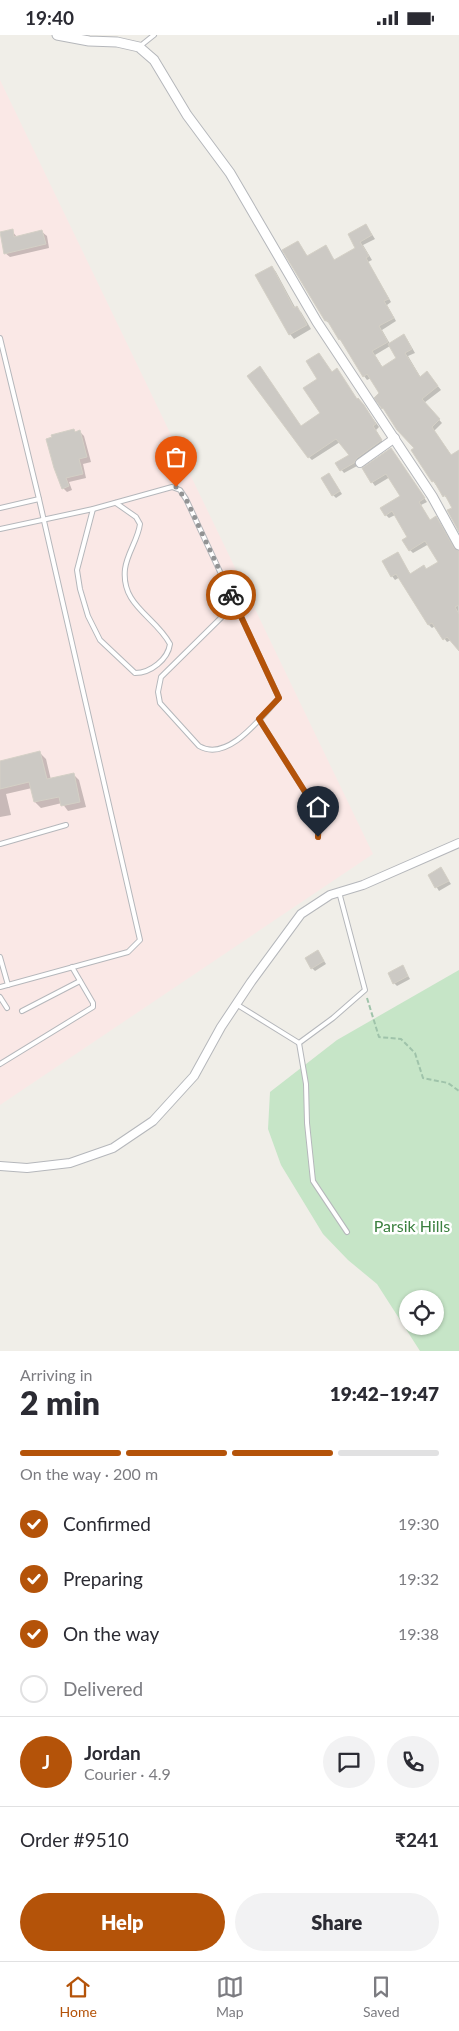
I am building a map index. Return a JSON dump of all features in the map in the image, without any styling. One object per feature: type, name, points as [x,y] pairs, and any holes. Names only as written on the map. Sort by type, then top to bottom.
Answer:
[{"type":"street","points":[[57,35],[89,41],[116,42],[139,47],[154,60],[187,115],[230,173],[317,322],[432,496],[459,545]]},
{"type":"street","points":[[360,463],[394,439]]},
{"type":"street","points":[[0,1167],[27,1168],[70,1163],[113,1148],[153,1121],[194,1076],[236,1004],[301,914],[316,902],[339,892],[363,885],[459,843]]},
{"type":"lane","points":[[139,47],[154,35]]},
{"type":"lane","points":[[0,339],[44,520],[140,940],[128,952],[0,987]]},
{"type":"lane","points":[[0,529],[93,509],[172,487],[180,490],[186,499],[279,698],[238,739],[219,750],[204,749],[199,746],[160,703],[158,692],[161,677],[235,604]]},
{"type":"lane","points":[[0,508],[39,499]]},
{"type":"lane","points":[[93,509],[77,570],[88,616],[100,640],[135,673],[143,673],[163,659],[169,650],[170,644],[137,608],[125,584],[125,567],[140,525],[136,517],[116,503]]},
{"type":"lane","points":[[259,719],[319,814],[318,837]]},
{"type":"lane","points":[[0,844],[66,825]]},
{"type":"lane","points":[[299,1043],[333,1018],[365,990],[339,892]]},
{"type":"lane","points":[[0,957],[8,985]]},
{"type":"lane","points":[[0,1064],[92,1007],[93,1003],[72,967]]},
{"type":"lane","points":[[22,1011],[80,981]]},
{"type":"lane","points":[[0,997],[2,1005],[7,1008]]},
{"type":"lane","points":[[236,1004],[299,1043],[306,1084],[307,1123],[313,1181],[347,1232]]},
{"type":"path","points":[[365,990],[379,1037],[400,1039],[415,1053],[424,1078],[448,1083],[459,1091]]},
{"type":"shaded area","points":[[0,80],[373,854],[0,1105]]},
{"type":"green space","name":"Parsik Hills","points":[[459,970],[459,1351],[420,1351],[410,1335],[444,1335],[444,1290],[399,1290],[399,1318],[377,1284],[348,1260],[323,1234],[281,1165],[268,1129],[270,1092],[337,1040]]},
{"type":"building","points":[[366,224],[372,235],[360,242],[369,256],[366,258],[389,299],[384,301],[394,318],[379,326],[388,342],[372,351],[382,367],[396,358],[388,344],[404,334],[412,349],[405,353],[420,377],[427,371],[438,386],[422,399],[440,419],[432,427],[451,455],[459,450],[459,532],[447,510],[452,508],[445,495],[443,497],[434,481],[432,482],[411,450],[414,448],[397,430],[374,398],[379,393],[367,374],[363,377],[340,339],[327,320],[325,321],[282,250],[298,241],[307,256],[326,245],[334,260],[355,248],[348,234]]},
{"type":"building","points":[[13,229],[14,237],[42,230],[46,244],[4,254],[0,232]]},
{"type":"building","points":[[272,266],[294,308],[297,306],[307,325],[289,335],[255,275]]},
{"type":"building","points":[[319,353],[332,372],[337,368],[357,399],[364,405],[376,424],[373,426],[382,440],[357,458],[354,463],[340,471],[335,463],[349,455],[336,439],[308,458],[247,376],[260,366],[301,426],[320,413],[303,388],[317,379],[306,361]]},
{"type":"building","points":[[74,429],[75,432],[80,430],[87,457],[79,459],[83,474],[66,478],[69,486],[62,489],[46,439],[52,437],[51,435]]},
{"type":"building","points":[[391,448],[425,498],[419,502],[430,520],[436,516],[454,548],[459,551],[459,605],[455,607],[459,614],[459,651],[447,637],[443,640],[432,623],[428,625],[396,574],[391,577],[382,561],[398,552],[410,574],[424,565],[426,569],[438,562],[425,541],[409,551],[402,540],[407,537],[392,511],[385,516],[380,508],[400,496],[386,474],[371,483],[362,468]]},
{"type":"building","points":[[329,473],[340,491],[332,496],[321,478]]},
{"type":"building","points":[[40,751],[47,779],[74,773],[80,802],[61,806],[59,797],[34,802],[29,782],[0,789],[0,761]]},
{"type":"building","points":[[441,867],[449,881],[435,888],[428,875]]},
{"type":"building","points":[[318,950],[324,961],[311,969],[305,958]]},
{"type":"building","points":[[403,965],[408,976],[393,984],[388,973]]},
{"type":"way so far","points":[[176,487],[186,499],[231,595]]},
{"type":"route","points":[[231,595],[279,698],[259,719],[319,814],[318,837]]}]
